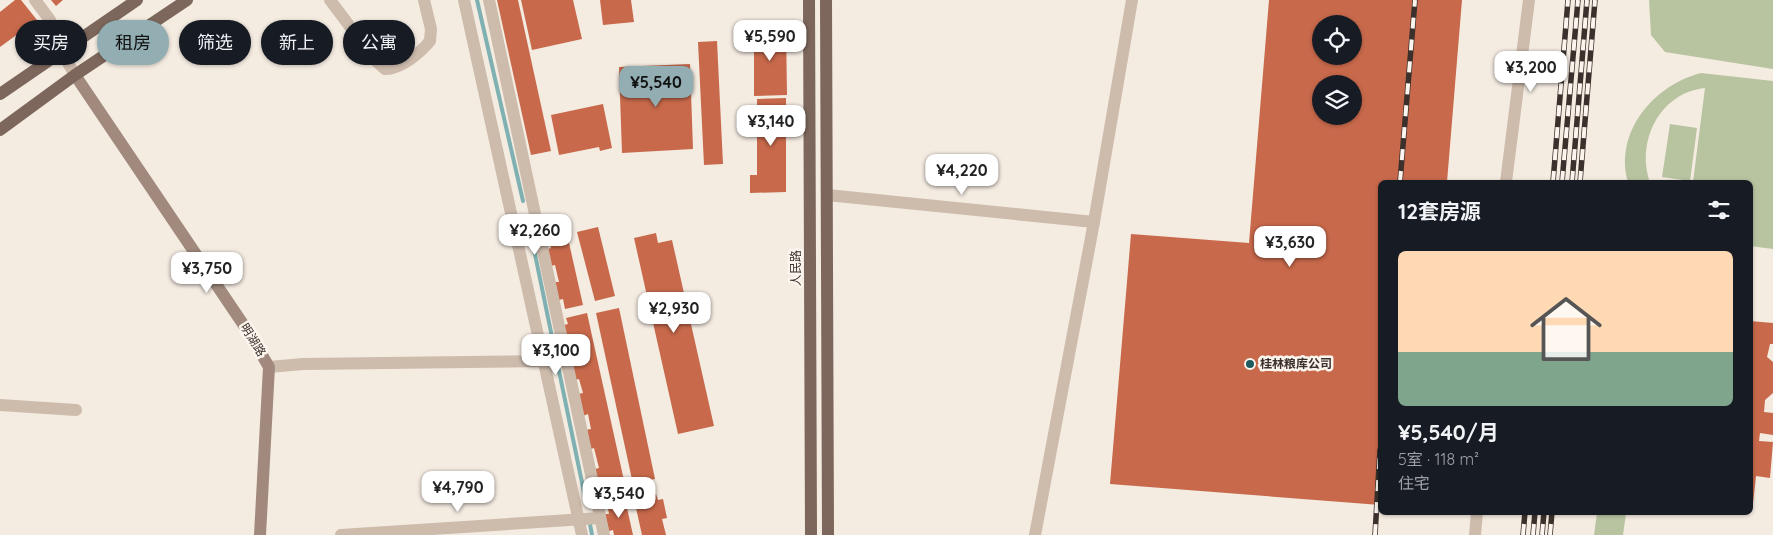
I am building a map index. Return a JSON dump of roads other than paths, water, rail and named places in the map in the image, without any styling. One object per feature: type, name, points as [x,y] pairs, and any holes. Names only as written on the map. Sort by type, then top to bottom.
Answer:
[{"type":"main road","points":[[87,34],[137,0]]},
{"type":"main road","points":[[0,130],[75,75],[187,0]]},
{"type":"main road","name":"人民路","points":[[809,0],[810,535]]},
{"type":"main road","points":[[826,0],[828,535]]},
{"type":"main road","points":[[0,94],[41,65]]},
{"type":"street","points":[[35,0],[50,20]]},
{"type":"street","points":[[330,0],[375,60],[385,69],[402,64],[430,41],[431,29],[424,0]]},
{"type":"street","points":[[464,0],[582,535]]},
{"type":"street","points":[[489,0],[536,211],[604,535]]},
{"type":"street","points":[[1035,535],[1094,222],[1132,0]]},
{"type":"street","points":[[1506,180],[1528,0]]},
{"type":"street","points":[[69,65],[75,75]]},
{"type":"street","name":"明湖路","points":[[75,75],[250,332],[270,367],[260,535]]},
{"type":"street","points":[[827,195],[1094,222]]},
{"type":"street","points":[[513,216],[536,211]]},
{"type":"street","points":[[270,367],[303,364],[543,361]]},
{"type":"street","points":[[0,405],[76,410]]},
{"type":"street","points":[[1475,535],[1477,515]]},
{"type":"street","points":[[340,535],[600,518]]},
{"type":"waterway","points":[[477,0],[523,201]]},
{"type":"waterway","points":[[530,230],[586,502]]},
{"type":"waterway","points":[[590,524],[592,535]]},
{"type":"railway","points":[[1400,180],[1415,0]]},
{"type":"railway","points":[[1553,180],[1568,0]]},
{"type":"railway","points":[[1562,180],[1578,0]]},
{"type":"railway","points":[[1572,180],[1587,0]]},
{"type":"railway","points":[[1580,180],[1595,0]]},
{"type":"railway","points":[[1375,535],[1378,484]]},
{"type":"railway","points":[[1523,535],[1525,515]]},
{"type":"railway","points":[[1533,535],[1535,515]]},
{"type":"railway","points":[[1542,535],[1544,515]]},
{"type":"railway","points":[[1550,535],[1552,515]]},
{"type":"place","name":"桂林粮库公司","points":[[1250,364]]}]
